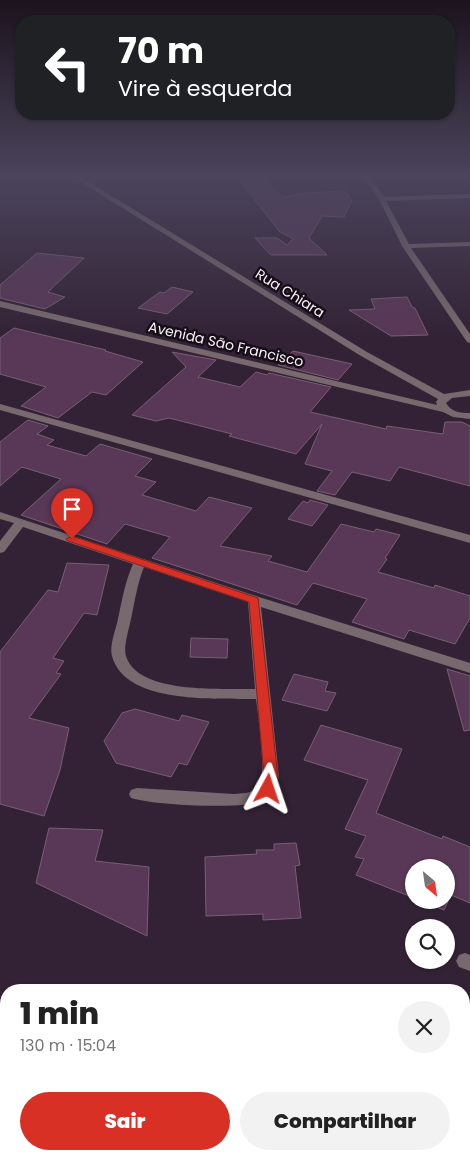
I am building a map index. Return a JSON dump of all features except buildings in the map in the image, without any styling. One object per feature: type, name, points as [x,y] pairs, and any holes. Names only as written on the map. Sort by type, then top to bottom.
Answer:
[{"type":"street","name":"Rua Chiara","points":[[162,230],[364,354],[443,398]]},
{"type":"street","points":[[398,230],[406,246],[470,340]]},
{"type":"street","points":[[406,246],[470,244]]},
{"type":"street","name":"Avenida São Francisco","points":[[0,304],[446,410],[459,415],[470,416]]},
{"type":"street","points":[[446,410],[441,402],[443,398],[457,393],[470,393]]},
{"type":"street","points":[[0,407],[470,540]]},
{"type":"street","points":[[0,515],[254,600],[470,668]]},
{"type":"street","points":[[0,549],[21,522]]},
{"type":"street","points":[[140,562],[132,581],[118,654],[124,670],[140,682],[184,692],[262,694]]},
{"type":"street","points":[[137,794],[238,800],[254,798],[268,789],[271,777],[254,600]]},
{"type":"route","points":[[72,539],[254,600],[271,777],[268,789]]}]
